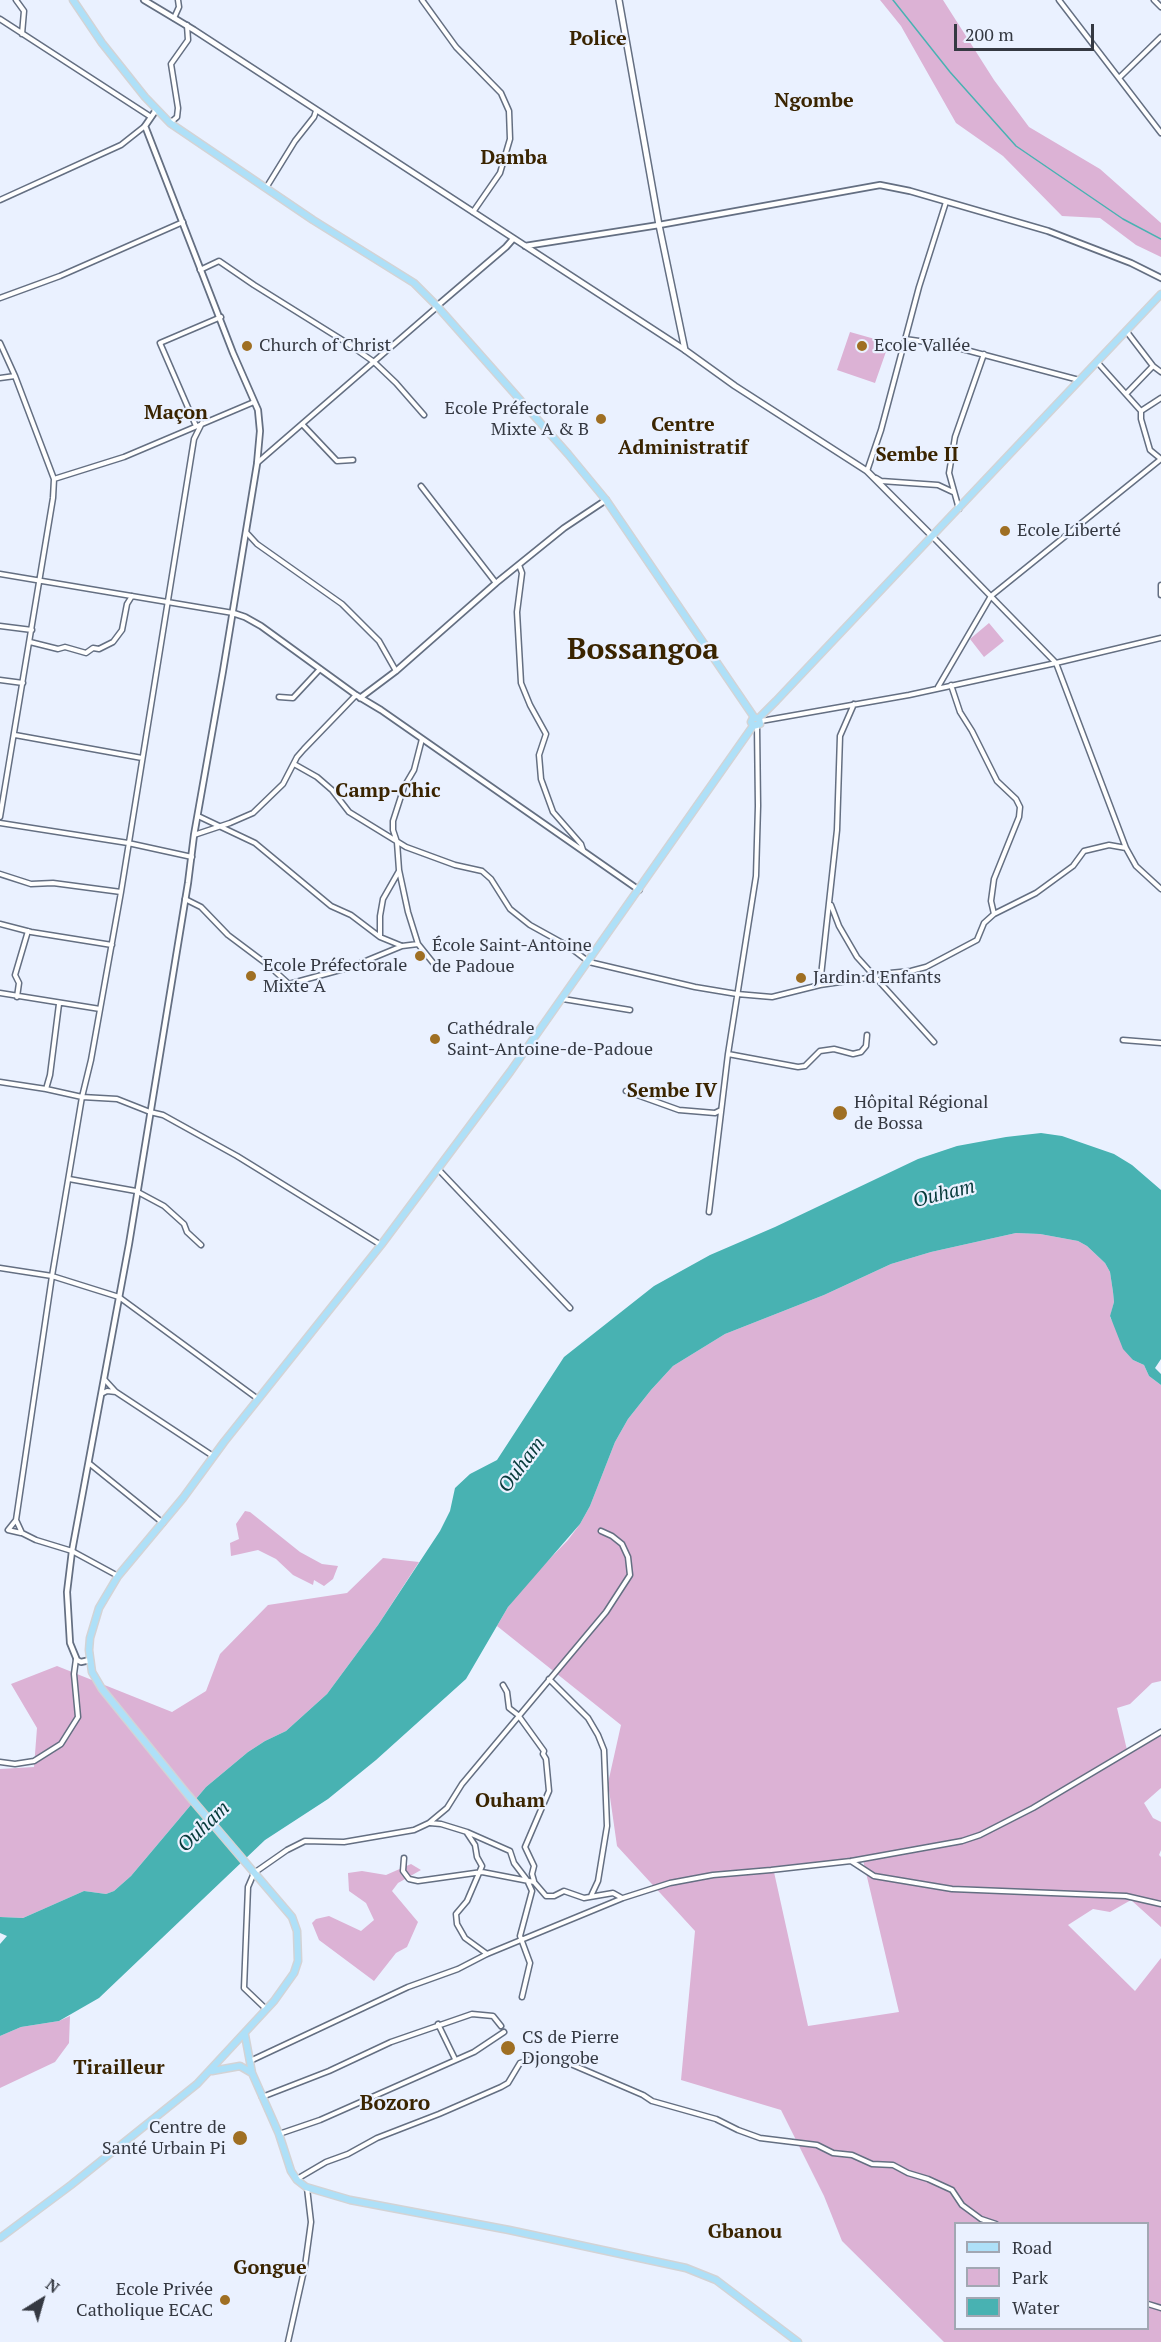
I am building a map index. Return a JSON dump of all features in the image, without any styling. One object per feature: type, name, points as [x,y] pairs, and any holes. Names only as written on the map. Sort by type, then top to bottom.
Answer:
[{"type":"main road","points":[[73,0],[102,43],[156,110],[170,123],[266,189],[407,279],[437,306],[606,500],[757,722]]},
{"type":"main road","points":[[619,0],[659,225],[685,350],[735,386],[867,471],[932,536]]},
{"type":"main road","points":[[0,2238],[71,2185],[211,2071],[267,2010],[294,1973],[299,1946],[292,1917],[188,1795],[102,1689],[92,1672],[90,1638],[94,1623],[99,1608],[118,1576],[163,1523],[438,1169],[563,999],[757,722],[1161,294]]},
{"type":"main road","points":[[244,2035],[252,2073],[279,2134],[291,2171],[306,2187],[350,2199],[509,2229],[686,2268],[717,2280],[798,2342]]},
{"type":"main road","points":[[211,2071],[240,2066],[252,2073]]},
{"type":"street","points":[[16,0],[24,11],[22,33]]},
{"type":"street","points":[[144,0],[187,25],[685,350]]},
{"type":"street","points":[[174,18],[179,7],[178,0]]},
{"type":"street","points":[[422,0],[456,47],[501,93],[509,111],[510,139],[500,173],[473,212]]},
{"type":"street","points":[[1059,0],[1161,133]]},
{"type":"street","points":[[1154,0],[1161,7]]},
{"type":"street","points":[[0,19],[152,117]]},
{"type":"street","points":[[170,123],[177,117],[178,108],[171,64],[188,40],[187,25]]},
{"type":"street","points":[[1119,78],[1161,37]]},
{"type":"street","points":[[0,200],[121,145],[145,126],[156,110]]},
{"type":"street","points":[[266,189],[295,141],[315,117],[316,111]]},
{"type":"street","points":[[0,1762],[15,1764],[34,1761],[61,1744],[78,1717],[74,1674],[76,1658],[68,1630],[67,1592],[72,1551],[103,1393],[257,464],[260,420],[145,126]]},
{"type":"street","points":[[525,246],[659,225],[880,185],[1048,231],[1131,263],[1161,278]]},
{"type":"street","points":[[867,471],[881,430],[919,287],[946,202]]},
{"type":"street","points":[[0,298],[60,276],[183,222]]},
{"type":"street","points":[[257,464],[506,248],[513,239]]},
{"type":"street","points":[[201,270],[219,261],[374,362],[424,415]]},
{"type":"street","points":[[196,426],[160,343],[221,317]]},
{"type":"street","points":[[1127,332],[1153,366],[1161,372]]},
{"type":"street","points":[[905,339],[947,345],[1081,380]]},
{"type":"street","points":[[0,343],[54,479],[32,630],[0,817]]},
{"type":"street","points":[[959,510],[952,492],[949,473],[955,437],[984,354]]},
{"type":"street","points":[[939,687],[991,596],[1161,459],[1150,450],[1141,411],[1098,363]]},
{"type":"street","points":[[1126,393],[1153,366]]},
{"type":"street","points":[[0,378],[15,376]]},
{"type":"street","points":[[1141,411],[1161,398]]},
{"type":"street","points":[[54,479],[124,457],[254,402]]},
{"type":"street","points":[[118,1576],[72,1551],[8,1530],[16,1520],[52,1276],[82,1097],[112,945],[194,440],[202,423]]},
{"type":"street","points":[[302,424],[337,461],[353,460]]},
{"type":"street","points":[[873,476],[881,481],[938,484],[952,492]]},
{"type":"street","points":[[421,486],[496,583]]},
{"type":"street","points":[[194,835],[221,827],[253,813],[283,784],[304,749],[358,697],[396,671],[496,583],[564,528],[606,500]]},
{"type":"street","points":[[246,532],[257,544],[342,604],[379,641],[396,671]]},
{"type":"street","points":[[932,536],[1056,663],[1126,848],[1136,866],[1161,890]]},
{"type":"street","points":[[519,565],[522,573],[517,612],[521,683],[546,734],[539,755],[541,779],[553,812],[581,844],[583,851]]},
{"type":"street","points":[[0,574],[245,617],[639,890]]},
{"type":"street","points":[[1161,585],[1161,595]]},
{"type":"street","points":[[30,642],[58,649],[65,647],[86,653],[93,648],[99,649],[113,642],[123,630],[127,604],[132,596]]},
{"type":"street","points":[[0,626],[32,630]]},
{"type":"street","points":[[709,1212],[737,994],[756,876],[757,722],[909,694],[1161,638]]},
{"type":"street","points":[[279,696],[292,698],[321,668]]},
{"type":"street","points":[[0,680],[23,683]]},
{"type":"street","points":[[951,684],[960,712],[997,781],[1016,799],[1020,807],[1019,817],[994,879],[991,900],[994,914]]},
{"type":"street","points":[[820,985],[831,901],[840,736],[854,703]]},
{"type":"street","points":[[15,735],[142,758]]},
{"type":"street","points":[[422,739],[414,770],[404,787],[393,821],[393,830],[408,912],[418,944],[434,964]]},
{"type":"street","points":[[294,764],[317,777],[332,790],[349,812],[397,842],[455,865],[482,871],[491,879],[510,909],[530,925],[568,946],[589,962],[695,987],[737,994],[772,997],[820,985],[926,967],[976,940],[984,923],[994,914],[1036,893],[1073,866],[1084,851],[1109,845],[1126,848]]},
{"type":"street","points":[[198,816],[255,843],[331,906],[351,915],[380,937],[402,946]]},
{"type":"street","points":[[0,823],[34,827],[97,840],[128,843],[192,857]]},
{"type":"street","points":[[380,937],[383,899],[399,870]]},
{"type":"street","points":[[0,874],[31,884],[53,883],[121,892]]},
{"type":"street","points":[[186,899],[201,908],[228,935],[289,984],[351,967],[402,946],[418,944]]},
{"type":"street","points":[[831,901],[839,926],[857,957],[934,1042]]},
{"type":"street","points":[[0,924],[112,945]]},
{"type":"street","points":[[17,996],[19,983],[15,975],[28,931]]},
{"type":"street","points":[[0,993],[100,1009]]},
{"type":"street","points":[[563,999],[630,1010]]},
{"type":"street","points":[[46,1089],[50,1075],[59,1004]]},
{"type":"street","points":[[729,1054],[805,1066],[820,1051],[834,1049],[853,1054],[861,1052],[866,1046],[867,1035]]},
{"type":"street","points":[[1123,1040],[1161,1043]]},
{"type":"street","points":[[0,1082],[82,1097],[117,1099],[163,1115],[381,1245]]},
{"type":"street","points":[[626,1091],[679,1110],[715,1113],[721,1109]]},
{"type":"street","points":[[438,1169],[570,1308]]},
{"type":"street","points":[[69,1179],[136,1191],[164,1206],[184,1224],[187,1232],[201,1245]]},
{"type":"street","points":[[0,1268],[52,1276],[119,1297],[258,1400]]},
{"type":"street","points":[[105,1380],[116,1392],[213,1456]]},
{"type":"street","points":[[103,1393],[116,1392]]},
{"type":"street","points":[[90,1464],[163,1523]]},
{"type":"street","points":[[16,1520],[22,1533]]},
{"type":"street","points":[[267,2010],[244,1988],[248,1887],[255,1873],[287,1850],[305,1841],[344,1842],[414,1830],[429,1823],[447,1808],[462,1784],[606,1612],[630,1575],[628,1557],[622,1544],[601,1531]]},
{"type":"street","points":[[76,1658],[81,1662],[90,1660]]},
{"type":"street","points":[[549,1679],[588,1718],[604,1750],[607,1826],[598,1881],[591,1896]]},
{"type":"street","points":[[503,1685],[507,1692],[509,1708],[518,1715],[544,1751],[546,1759],[549,1791],[525,1847],[534,1866],[532,1874],[534,1882],[546,1896],[554,1896],[564,1891],[584,1898],[613,1893],[623,1898]]},
{"type":"street","points":[[249,2061],[488,1954],[623,1898],[670,1883],[713,1875],[851,1861],[962,1841],[980,1835],[1033,1808],[1161,1732]]},
{"type":"street","points":[[429,1823],[467,1832],[510,1851],[514,1863],[527,1880],[532,1891],[520,1936],[530,1963],[522,1997]]},
{"type":"street","points":[[467,1832],[475,1845],[482,1872],[467,1901],[456,1914],[457,1924],[465,1938],[488,1954]]},
{"type":"street","points":[[404,1858],[403,1871],[410,1879],[418,1881],[482,1872],[534,1882]]},
{"type":"street","points":[[851,1861],[874,1876],[952,1889],[1126,1896],[1161,1904]]},
{"type":"street","points":[[262,2097],[438,2024],[472,2014],[493,2016],[501,2026]]},
{"type":"street","points":[[438,2024],[455,2059]]},
{"type":"street","points":[[279,2134],[320,2120],[474,2052],[504,2032]]},
{"type":"street","points":[[297,2180],[326,2162],[348,2154],[377,2138],[440,2115],[501,2087],[508,2083],[520,2063],[533,2059],[547,2061],[559,2059],[652,2101],[716,2119],[760,2138],[818,2145],[833,2153],[852,2156],[872,2164],[893,2165],[952,2190],[962,2205],[981,2219],[992,2222]]},
{"type":"street","points":[[288,2342],[305,2266],[311,2222],[306,2187]]},
{"type":"green space","points":[[880,0],[943,0],[994,80],[1029,127],[1100,169],[1161,223],[1161,257],[1136,245],[1100,218],[1062,216],[1003,156],[956,123],[901,26]]},
{"type":"green space","points":[[850,332],[889,343],[875,383],[837,370]]},
{"type":"green space","points":[[989,623],[1004,641],[984,657],[970,639]]},
{"type":"green space","points":[[1016,1233],[1040,1234],[1078,1241],[1087,1246],[1105,1263],[1110,1272],[1114,1302],[1110,1317],[1133,1360],[1144,1365],[1149,1376],[1161,1385],[1161,1681],[1152,1683],[1130,1704],[1117,1708],[1127,1750],[1161,1729],[1161,1788],[1144,1803],[1153,1818],[1161,1822],[1159,1855],[1161,1857],[1161,1927],[1131,1900],[1110,1912],[1093,1909],[1068,1925],[1135,1991],[1161,1958],[1161,2342],[944,2342],[842,2241],[824,2196],[781,2110],[681,2080],[695,1931],[617,1846],[608,1783],[621,1725],[497,1626],[528,1581],[568,1540],[580,1524],[590,1506],[615,1442],[628,1419],[673,1366],[725,1334],[824,1295],[891,1264],[931,1252]],"holes":[[[863,1860],[899,2012],[808,2026],[774,1872]]]},
{"type":"green space","points":[[245,1511],[250,1512],[300,1552],[322,1564],[338,1566],[333,1579],[324,1586],[314,1580],[313,1585],[293,1575],[276,1559],[258,1550],[231,1556],[230,1543],[239,1539],[236,1524]]},
{"type":"green space","points":[[383,1558],[419,1562],[378,1625],[327,1694],[286,1731],[248,1752],[206,1787],[131,1876],[114,1891],[106,1894],[84,1891],[23,1918],[0,1917],[0,1769],[34,1767],[37,1728],[11,1684],[57,1666],[172,1712],[206,1691],[220,1654],[268,1605],[347,1593]]},
{"type":"green space","points":[[411,1864],[421,1870],[398,1883],[392,1891],[418,1922],[407,1947],[396,1953],[374,1981],[319,1940],[312,1923],[316,1919],[329,1916],[361,1931],[374,1920],[366,1903],[349,1891],[348,1873],[362,1871],[386,1875]]},
{"type":"green space","points":[[70,2016],[69,2043],[55,2062],[0,2088],[0,2036],[21,2027],[59,2021]]},
{"type":"water","points":[[1041,1133],[1062,1136],[1114,1154],[1132,1165],[1161,1190],[1161,1359],[1155,1368],[1161,1374],[1161,1385],[1149,1376],[1144,1365],[1133,1360],[1123,1349],[1110,1316],[1114,1302],[1110,1272],[1105,1263],[1087,1246],[1078,1241],[1040,1234],[1016,1233],[931,1252],[891,1264],[824,1295],[725,1334],[673,1366],[628,1419],[615,1442],[590,1506],[580,1524],[508,1607],[466,1679],[376,1760],[328,1799],[265,1840],[99,1998],[59,2021],[21,2027],[0,2036],[0,1944],[7,1936],[0,1933],[0,1917],[23,1918],[84,1891],[106,1894],[114,1891],[131,1876],[206,1787],[248,1752],[286,1731],[327,1694],[378,1625],[440,1531],[450,1511],[455,1488],[470,1474],[497,1460],[564,1357],[654,1286],[710,1255],[775,1227],[918,1159],[957,1146]]},
{"type":"waterway","points":[[893,0],[950,72],[1016,146],[1123,219],[1161,239]]},
{"type":"place","name":"Church of Christ","points":[[247,346]]},
{"type":"place","name":"Ecole Vallée","points":[[862,346]]},
{"type":"place","name":"Ecole Préfectorale Mixte A & B","points":[[601,419]]},
{"type":"place","name":"Ecole Liberté","points":[[1005,531]]},
{"type":"place","name":"École Saint-Antoine de Padoue","points":[[420,956]]},
{"type":"place","name":"Ecole Préfectorale Mixte A","points":[[251,976]]},
{"type":"place","name":"Jardin d'Enfants","points":[[801,978]]},
{"type":"place","name":"Cathédrale Saint-Antoine-de-Padoue","points":[[435,1039]]},
{"type":"place","name":"Hôpital Régional de Bossa","points":[[840,1113]]},
{"type":"place","name":"CS de Pierre Djongobe","points":[[508,2048]]},
{"type":"place","name":"Centre de Santé Urbain Pi","points":[[240,2138]]},
{"type":"place","name":"Ecole Privée Catholique ECAC","points":[[225,2300]]},
{"type":"district","name":"Police","points":[[598,39]]},
{"type":"district","name":"Ngombe","points":[[814,101]]},
{"type":"district","name":"Damba","points":[[514,158]]},
{"type":"district","name":"Maçon","points":[[176,413]]},
{"type":"district","name":"Centre Administratif","points":[[683,436]]},
{"type":"district","name":"Sembe II","points":[[917,455]]},
{"type":"district","name":"Bossangoa","points":[[643,650]]},
{"type":"district","name":"Camp-Chic","points":[[388,791]]},
{"type":"district","name":"Sembe IV","points":[[672,1091]]},
{"type":"district","name":"Ouham","points":[[510,1801]]},
{"type":"district","name":"Tirailleur","points":[[119,2068]]},
{"type":"district","name":"Bozoro","points":[[395,2104]]},
{"type":"district","name":"Gbanou","points":[[745,2232]]},
{"type":"district","name":"Gongue","points":[[270,2268]]}]
